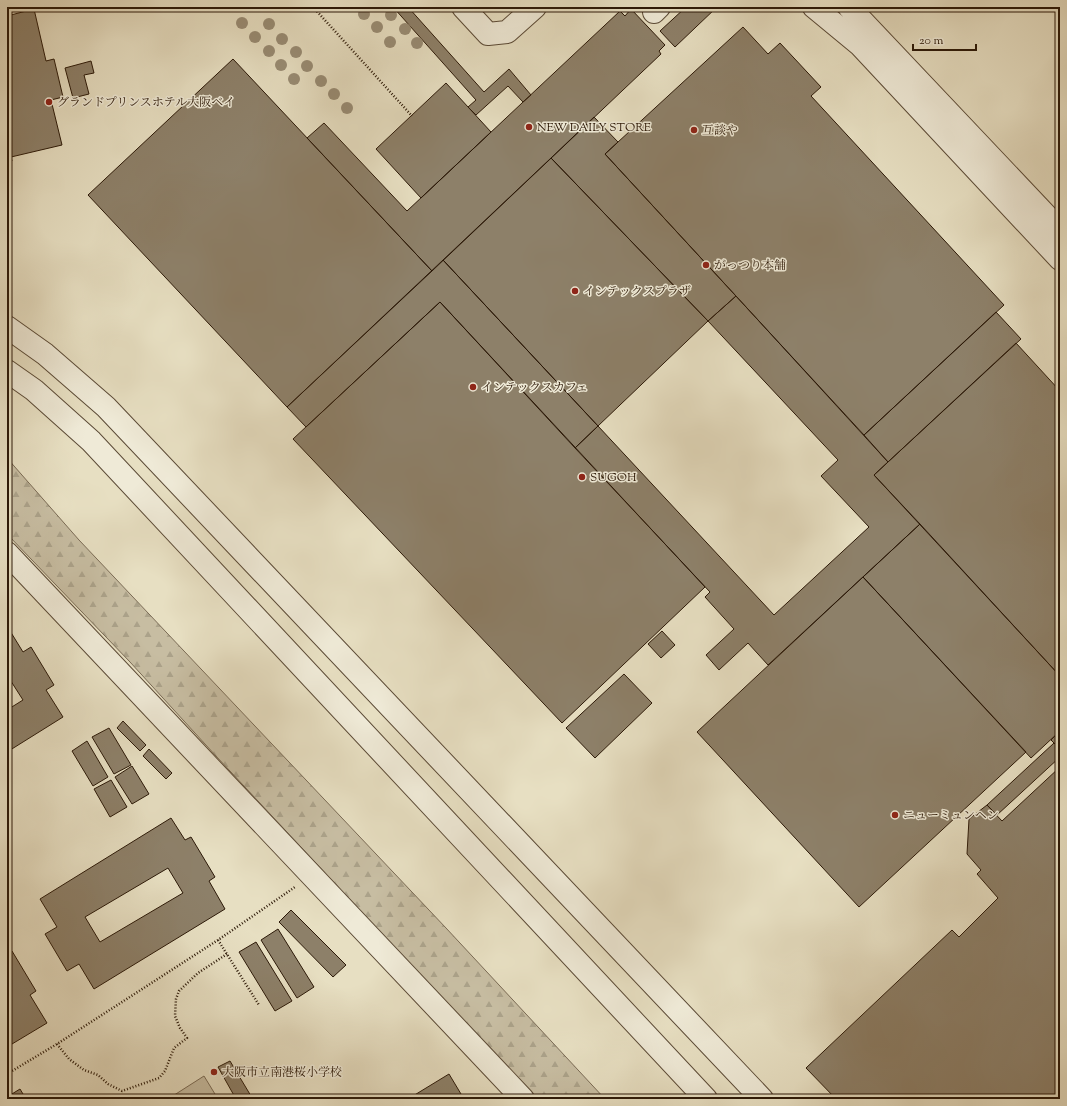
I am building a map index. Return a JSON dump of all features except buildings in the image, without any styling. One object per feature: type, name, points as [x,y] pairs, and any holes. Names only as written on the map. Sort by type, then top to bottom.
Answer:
[{"type":"street","points":[[463,7],[488,34],[507,32],[536,7]]},
{"type":"street","points":[[814,7],[860,45],[1060,258]]},
{"type":"street","points":[[849,7],[1060,230]]},
{"type":"street","points":[[7,327],[46,354],[106,407],[762,1099]]},
{"type":"street","points":[[7,371],[34,390],[91,441],[706,1099]]},
{"type":"street","points":[[7,553],[523,1099]]},
{"type":"path","points":[[313,7],[412,116]]},
{"type":"path","points":[[7,1074],[218,940],[312,875]]},
{"type":"path","points":[[218,940],[259,1005]]},
{"type":"path","points":[[56,1044],[69,1059],[84,1070],[98,1075],[108,1084],[122,1091],[159,1078],[165,1071],[174,1048],[187,1038],[180,1028],[175,1016],[176,999],[179,990],[198,973],[227,954]]},
{"type":"green space","points":[[7,458],[79,540],[446,928],[605,1099],[536,1099],[130,662],[7,534]]},
{"type":"green space","points":[[204,1076],[218,1099],[168,1099]]},
{"type":"place","name":"グランドプリンスホテル大阪ベイ","points":[[49,102]]},
{"type":"place","name":"NEW DAILY STORE","points":[[529,127]]},
{"type":"place","name":"互談や","points":[[694,130]]},
{"type":"place","name":"がっつり本舗","points":[[706,265]]},
{"type":"place","name":"インテックスプラザ","points":[[575,291]]},
{"type":"place","name":"インテックスカフェ","points":[[473,387]]},
{"type":"place","name":"SUGOH","points":[[582,477]]},
{"type":"place","name":"ニューミュンヘン","points":[[895,815]]},
{"type":"place","name":"大阪市立南港桜小学校","points":[[214,1072]]}]
